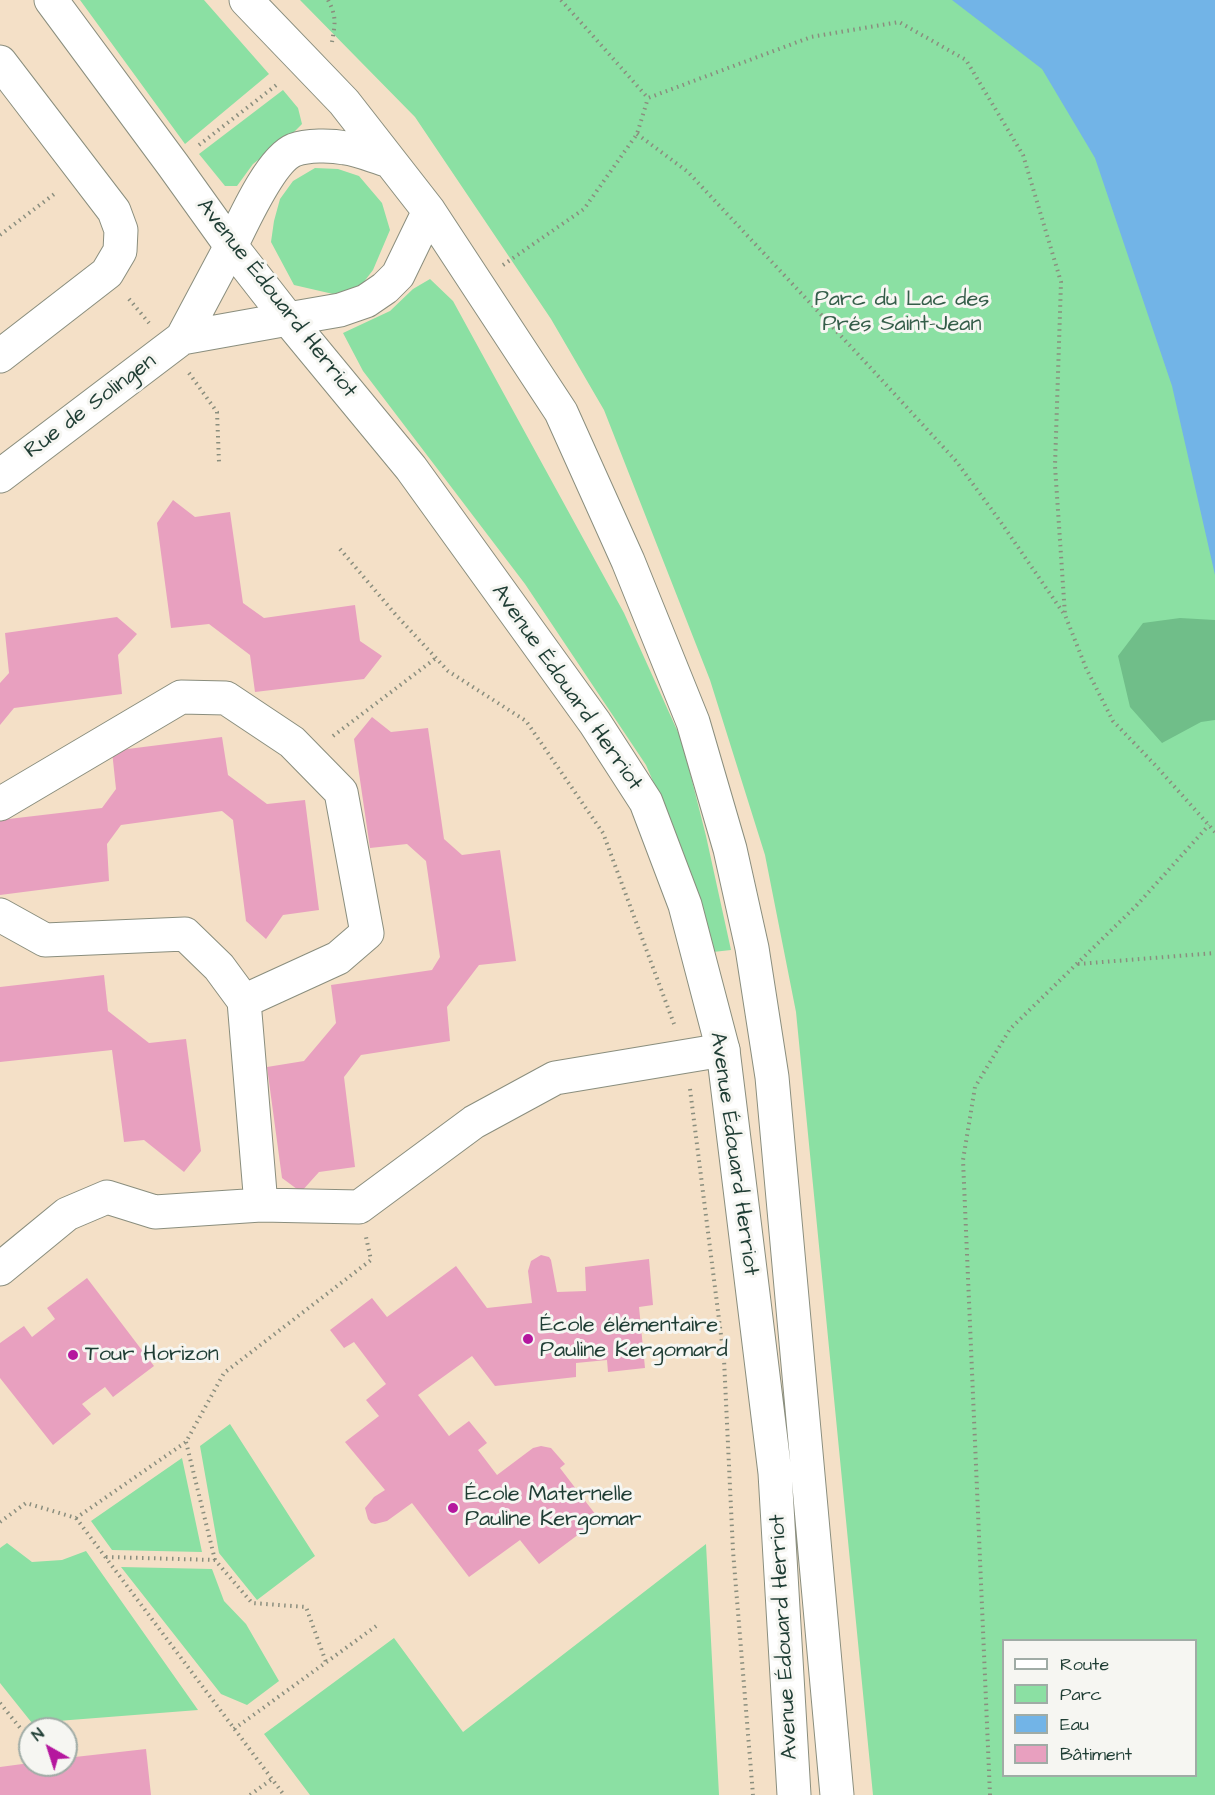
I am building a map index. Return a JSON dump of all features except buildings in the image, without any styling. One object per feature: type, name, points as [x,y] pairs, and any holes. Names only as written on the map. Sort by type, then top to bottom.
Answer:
[{"type":"main road","name":"Avenue Édouard Herriot","points":[[51,0],[231,246],[411,468],[596,723],[646,802],[685,905],[723,1050],[775,1473],[794,1795]]},
{"type":"main road","name":"Avenue Édouard Herriot","points":[[246,0],[344,102],[429,211],[561,412],[628,561],[693,722],[730,849],[752,948],[772,1077],[837,1795]]},
{"type":"main road","points":[[0,62],[114,211],[121,230],[120,251],[107,273],[0,356]]},
{"type":"main road","points":[[231,246],[278,162],[294,150],[320,146],[345,148],[390,161]]},
{"type":"main road","points":[[288,318],[340,310],[366,301],[386,288],[399,275],[429,211]]},
{"type":"main road","name":"Rue de Solingen","points":[[0,477],[182,338],[231,246]]},
{"type":"main road","name":"Rue de Solingen","points":[[182,338],[288,318]]},
{"type":"main road","points":[[0,804],[181,697],[226,698],[292,742],[341,792],[367,933],[338,958],[244,1001]]},
{"type":"main road","points":[[0,915],[45,940],[185,934],[219,967],[244,1001],[261,1205]]},
{"type":"main road","points":[[0,1269],[68,1214],[107,1197],[155,1212],[261,1205],[359,1207],[474,1122],[555,1078],[723,1050]]},
{"type":"path","points":[[324,49],[332,42],[335,24],[335,13],[328,0]]},
{"type":"path","points":[[561,0],[648,98]]},
{"type":"path","points":[[648,98],[811,37],[899,22],[966,60],[1023,155],[1060,282],[1055,466],[1065,615]]},
{"type":"path","points":[[499,267],[584,209],[637,134],[648,98]]},
{"type":"path","points":[[637,134],[688,172],[956,461],[1065,615],[1086,668],[1113,721],[1215,832]]},
{"type":"path","points":[[340,549],[396,615],[448,671],[526,721],[603,832],[686,1056],[724,1359],[733,1551],[753,1795]]},
{"type":"path","points":[[306,757],[436,658]]},
{"type":"path","points":[[990,1795],[963,1160],[975,1087],[1010,1029],[1136,906],[1209,825]]},
{"type":"path","points":[[1077,964],[1215,953]]},
{"type":"path","points":[[76,1518],[186,1442],[224,1373],[371,1260],[359,1207]]},
{"type":"path","points":[[186,1442],[215,1560],[252,1603],[306,1607],[326,1662]]},
{"type":"path","points":[[0,1522],[26,1503],[76,1518],[284,1795]]},
{"type":"path","points":[[105,1557],[215,1560]]},
{"type":"path","points":[[234,1729],[379,1624]]},
{"type":"path","points":[[0,1703],[18,1725]]},
{"type":"path","points":[[250,1795],[272,1779]]},
{"type":"green space","points":[[80,0],[204,0],[269,74],[185,144]]},
{"type":"green space","name":"Parc du Lac des Prés Saint-Jean","points":[[300,0],[1215,0],[1215,1795],[873,1795],[796,1012],[765,855],[710,680],[604,410],[551,319],[415,117]]},
{"type":"green space","points":[[283,90],[298,108],[302,124],[253,164],[237,186],[225,186],[199,154]]},
{"type":"green space","points":[[315,168],[338,169],[359,176],[382,203],[390,230],[373,270],[360,287],[333,294],[294,285],[271,242],[280,199],[293,181]]},
{"type":"green space","points":[[430,279],[453,301],[624,613],[682,741],[731,950],[713,952],[677,837],[646,765],[525,584],[363,371],[343,333],[390,311],[413,289]]},
{"type":"green space","points":[[1180,618],[1215,620],[1215,720],[1201,722],[1162,743],[1130,707],[1118,656],[1143,623]]},
{"type":"green space","points":[[230,1424],[315,1556],[257,1600],[219,1553],[200,1446]]},
{"type":"green space","points":[[182,1458],[202,1552],[112,1550],[91,1521]]},
{"type":"green space","points":[[7,1543],[32,1562],[62,1560],[86,1551],[198,1710],[78,1719],[78,1717],[27,1717],[0,1683],[0,1548]]},
{"type":"green space","points":[[706,1544],[719,1795],[310,1795],[264,1734],[394,1638],[463,1732]]},
{"type":"green space","points":[[121,1567],[212,1569],[224,1601],[246,1624],[279,1681],[247,1705],[221,1694]]},
{"type":"water","points":[[952,0],[1215,0],[1215,575],[1172,386],[1095,158],[1042,69]]},
{"type":"place","name":"École élémentaire Pauline Kergomard","points":[[528,1339]]},
{"type":"place","name":"Tour Horizon","points":[[73,1355]]},
{"type":"place","name":"École Maternelle Pauline Kergomar","points":[[453,1508]]}]
